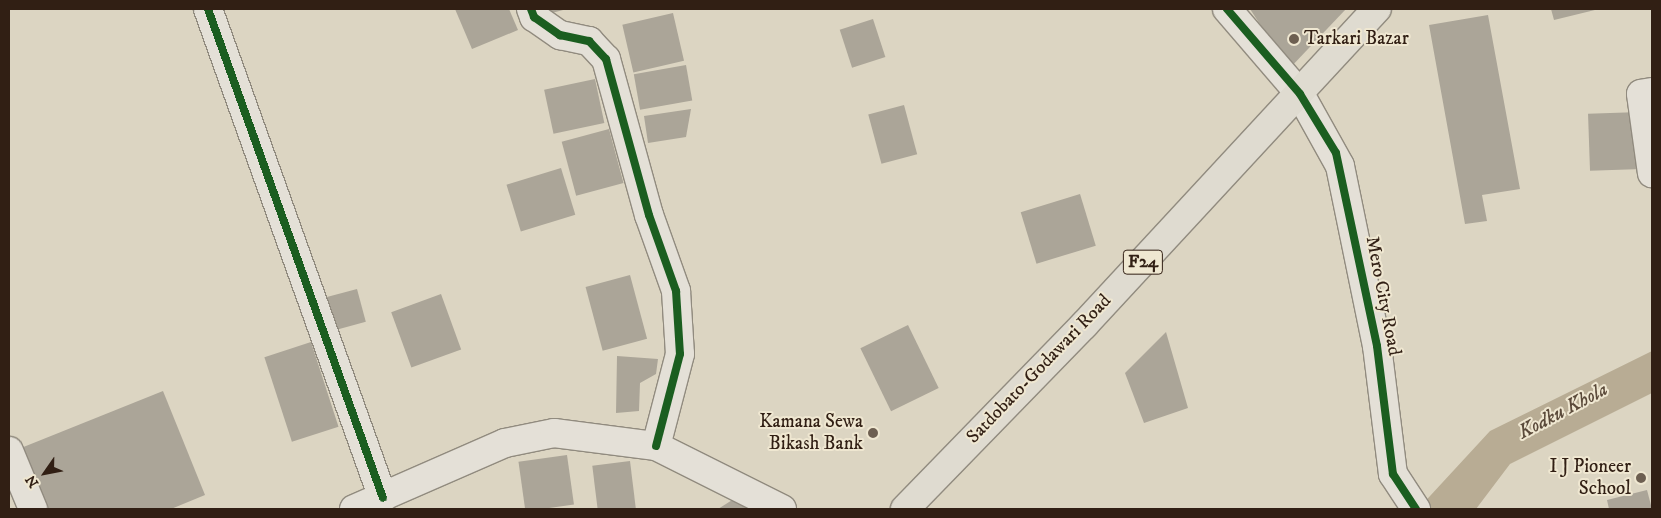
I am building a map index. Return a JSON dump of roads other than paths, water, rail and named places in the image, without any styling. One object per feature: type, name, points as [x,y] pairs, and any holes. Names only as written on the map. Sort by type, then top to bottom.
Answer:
[{"type":"main road","name":"Satdobato-Godawari Road","points":[[905,509],[1300,94],[1377,9]]},
{"type":"street","points":[[208,9],[382,498]]},
{"type":"street","points":[[531,9],[534,17],[560,34],[590,41],[606,59],[649,215],[676,291],[680,354],[656,446]]},
{"type":"street","name":"Mero City Road","points":[[1227,9],[1300,94],[1340,166],[1377,346],[1394,474],[1416,509]]},
{"type":"street","points":[[1652,92],[1641,94],[1652,173]]},
{"type":"street","points":[[354,509],[505,443],[554,433],[656,446],[782,509]]},
{"type":"street","points":[[9,451],[34,509]]},
{"type":"water","name":"Kodku Khola","points":[[1652,351],[1652,393],[1510,464],[1476,509],[1418,509],[1490,431]]},
{"type":"place","name":"Tarkari Bazar","points":[[1294,39]]},
{"type":"place","name":"Kamana Sewa Bikash Bank","points":[[873,433]]},
{"type":"place","name":"I J Pioneer School","points":[[1641,478]]}]
